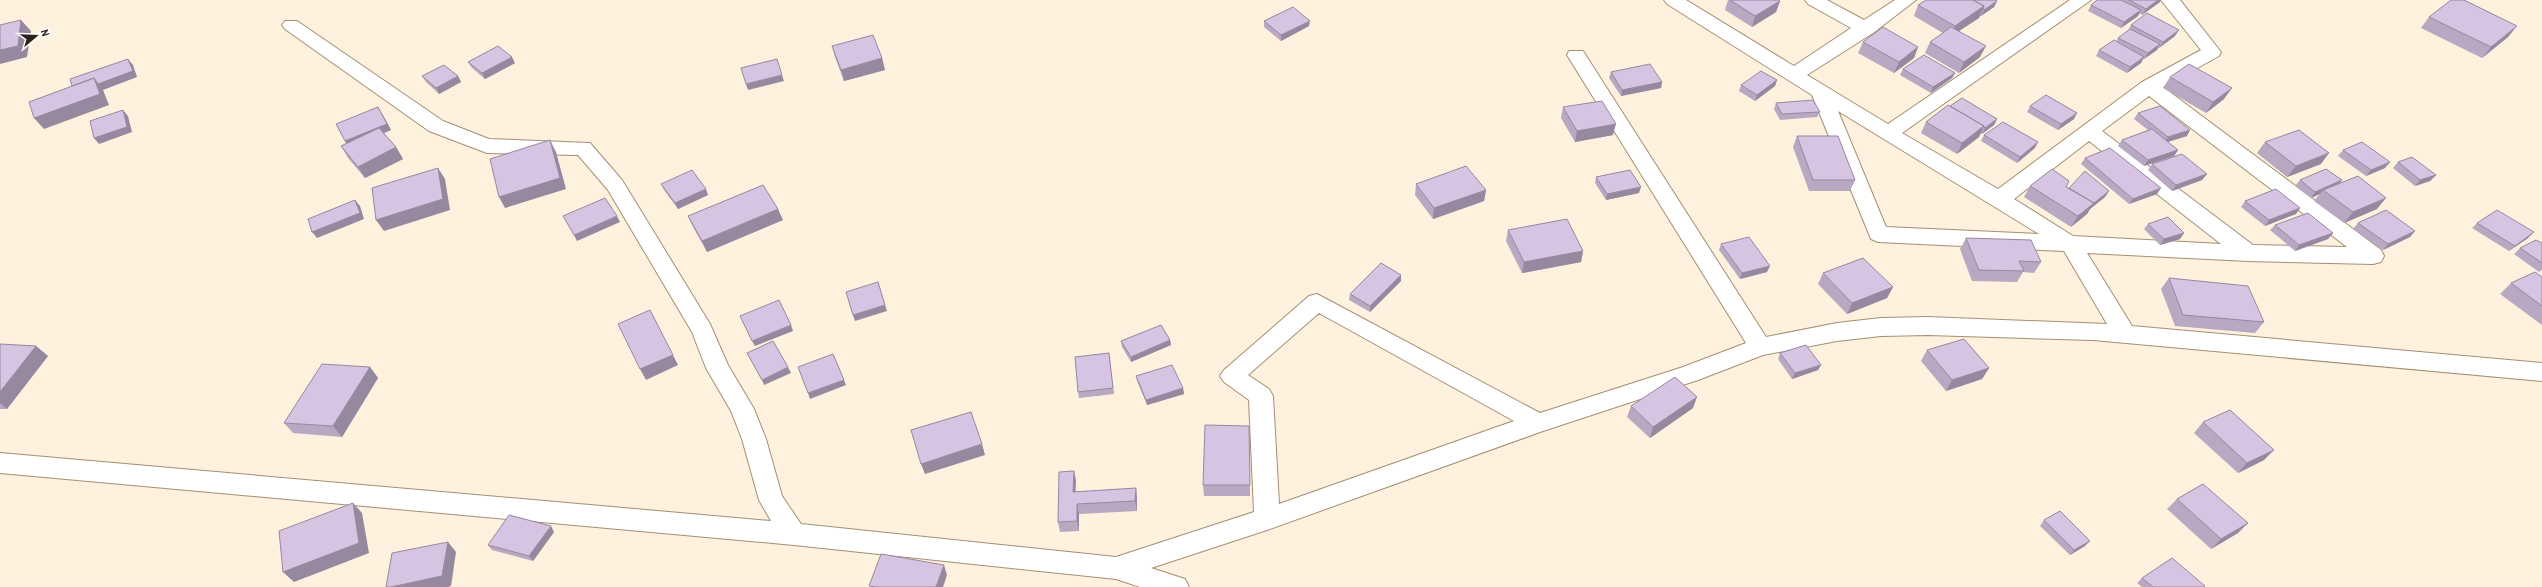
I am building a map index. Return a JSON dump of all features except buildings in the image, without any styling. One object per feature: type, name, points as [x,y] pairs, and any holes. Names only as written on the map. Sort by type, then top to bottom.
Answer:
[{"type":"street","points":[[1672,0],[1795,74],[1888,133],[1999,199],[2071,245],[2126,335]]},
{"type":"street","points":[[1814,0],[1866,29]]},
{"type":"street","points":[[1795,74],[1866,29],[1907,0]]},
{"type":"street","points":[[1888,133],[2082,0]]},
{"type":"street","points":[[1999,199],[2149,86],[2212,52],[2170,0]]},
{"type":"street","points":[[291,25],[436,126],[487,146],[583,148],[615,185],[702,330],[718,368],[742,409],[750,429],[771,500],[794,534]]},
{"type":"street","points":[[1576,55],[1760,347]]},
{"type":"street","points":[[1820,90],[1878,234],[2248,253],[2373,256],[2149,86]]},
{"type":"street","points":[[2089,131],[2248,253]]},
{"type":"street","points":[[1267,519],[1261,396],[1232,376],[1317,302],[1538,423]]},
{"type":"street","points":[[1116,568],[1267,519],[1538,423],[1690,374],[1760,347],[1837,332],[1881,327],[1936,326],[2093,331],[2542,372]]},
{"type":"street","points":[[0,463],[794,534],[1116,568],[1176,587]]}]
